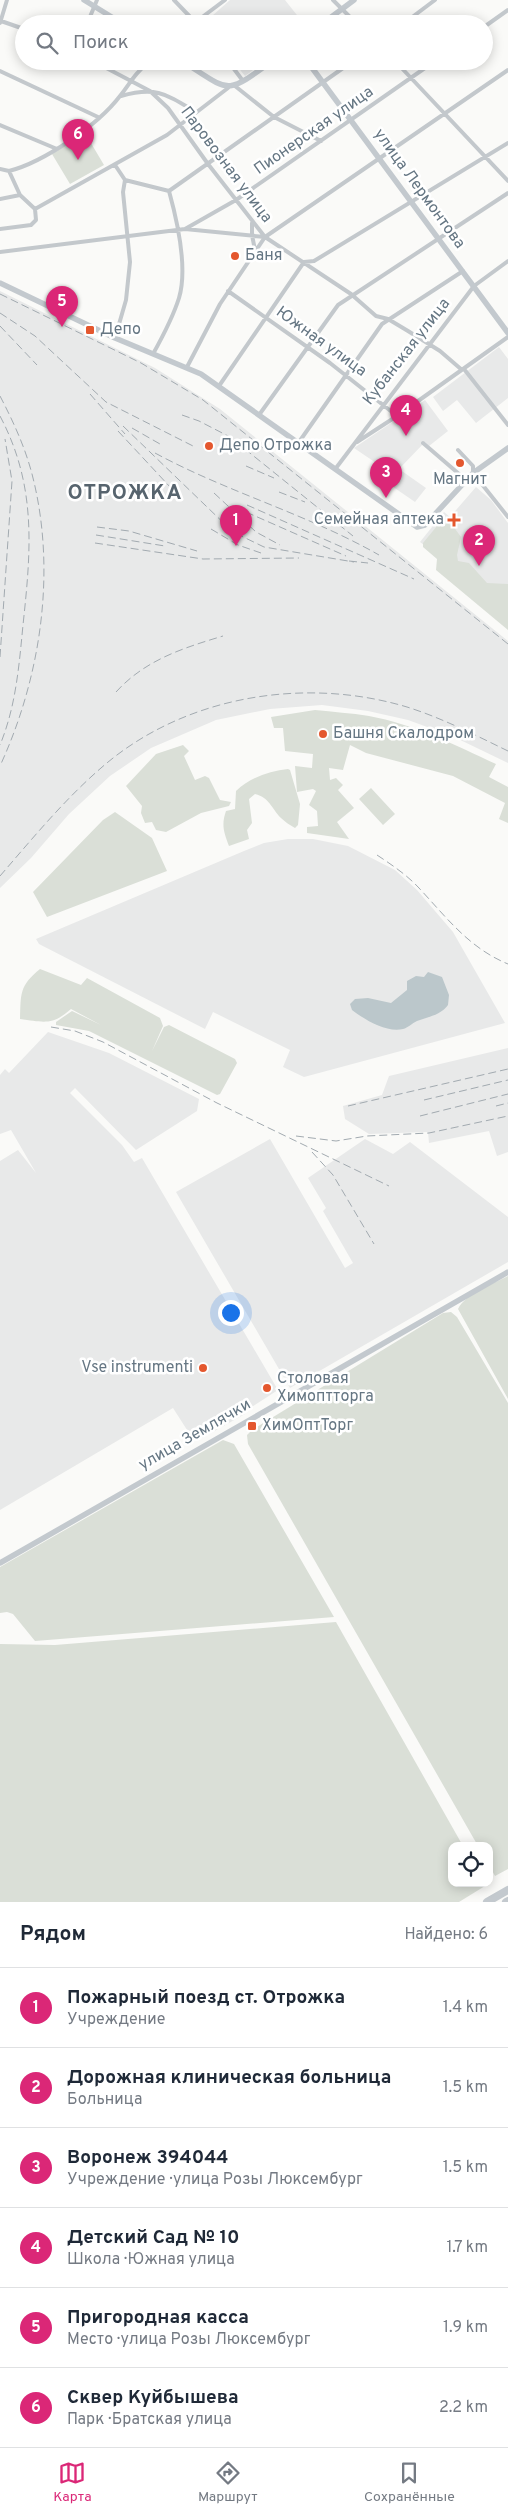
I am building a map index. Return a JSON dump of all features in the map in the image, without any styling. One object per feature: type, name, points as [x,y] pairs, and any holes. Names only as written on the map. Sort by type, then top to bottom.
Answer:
[{"type":"highway","points":[[487,1902],[508,1890]]},
{"type":"street","points":[[7,0],[1,22],[15,26]]},
{"type":"street","points":[[84,0],[96,3],[111,15]]},
{"type":"street","points":[[174,0],[188,15]]},
{"type":"street","points":[[205,15],[224,0]]},
{"type":"street","points":[[333,0],[348,15]]},
{"type":"street","points":[[334,15],[354,0]]},
{"type":"street","points":[[415,15],[435,0]]},
{"type":"street","points":[[91,15],[96,3]]},
{"type":"street","points":[[493,21],[508,10]]},
{"type":"street","name":"Паровозная улица","points":[[112,70],[150,91],[168,108],[252,223],[265,237],[351,294],[376,316],[388,319],[429,344],[463,369],[508,425]]},
{"type":"street","points":[[0,169],[9,171],[28,166],[57,149],[98,117],[121,96],[134,74],[139,70]]},
{"type":"street","points":[[194,70],[220,89]]},
{"type":"street","points":[[235,70],[244,82]]},
{"type":"street","points":[[35,209],[115,165],[180,125],[220,89],[244,82],[260,70]]},
{"type":"street","name":"улица Лермонтова","points":[[314,70],[413,202],[508,335]]},
{"type":"street","points":[[115,165],[125,180],[169,191],[340,70]]},
{"type":"street","points":[[403,70],[487,156],[508,181]]},
{"type":"street","name":"Пионерская улица","points":[[0,252],[182,230],[236,200],[422,70]]},
{"type":"street","points":[[186,367],[228,291],[265,237],[508,70]]},
{"type":"street","points":[[0,72],[98,117]]},
{"type":"street","points":[[121,74],[134,74]]},
{"type":"street","points":[[232,87],[274,117],[321,141]]},
{"type":"street","points":[[121,96],[150,91],[163,92],[196,112]]},
{"type":"street","points":[[0,125],[57,149]]},
{"type":"street","points":[[219,386],[304,262],[314,261],[508,143]]},
{"type":"street","points":[[0,229],[31,225],[36,220],[35,209],[20,195],[9,171]]},
{"type":"street","points":[[115,338],[129,285],[130,262],[123,192],[125,180]]},
{"type":"street","points":[[153,354],[174,312],[181,289],[182,230],[169,191]]},
{"type":"street","points":[[259,415],[338,305],[351,294],[508,193]]},
{"type":"street","points":[[0,199],[20,195]]},
{"type":"street","points":[[252,223],[255,250]]},
{"type":"street","points":[[182,230],[265,237]]},
{"type":"street","points":[[314,261],[314,269]]},
{"type":"street","name":"Кубанская улица","points":[[336,468],[383,403],[474,286],[508,261]]},
{"type":"street","points":[[299,442],[388,319],[463,271]]},
{"type":"street","points":[[0,283],[115,338],[186,367],[219,386],[413,525],[420,528],[428,522],[473,473],[508,448]]},
{"type":"street","name":"Южная улица","points":[[228,291],[383,403],[397,416]]},
{"type":"street","points":[[355,443],[397,416],[508,335]]},
{"type":"street","points":[[423,443],[466,480]]},
{"type":"street","points":[[458,450],[473,466],[473,473],[508,517]]},
{"type":"street","name":"улица Землячки","points":[[0,1563],[508,1272]]},
{"type":"shaded area","points":[[230,0],[285,0],[297,15],[213,15]]},
{"type":"shaded area","points":[[240,70],[253,70],[245,76]]},
{"type":"shaded area","points":[[85,133],[104,165],[70,184],[52,154]]},
{"type":"shaded area","points":[[0,291],[155,368],[220,409],[508,641],[508,763],[452,736],[408,720],[368,711],[322,705],[270,709],[216,720],[151,748],[110,776],[69,814],[31,858],[0,888]]},
{"type":"shaded area","points":[[499,347],[508,359],[508,398],[476,423],[457,400],[443,411],[433,397]]},
{"type":"shaded area","points":[[425,400],[448,431],[429,446],[425,442],[399,469],[426,488],[415,502],[386,482],[389,478],[372,467],[375,463],[382,467],[354,448]]},
{"type":"shaded area","points":[[476,487],[491,500],[508,523],[508,610],[420,542],[444,512],[450,517]]},
{"type":"shaded area","points":[[444,522],[453,526],[461,537],[457,555],[458,561],[469,563],[487,583],[508,584],[508,630],[436,570],[437,559],[423,547],[423,543],[437,526]]},
{"type":"shaded area","points":[[315,710],[369,716],[402,724],[496,764],[489,777],[508,787],[508,823],[499,819],[505,803],[453,776],[366,753],[350,745],[343,770],[329,768],[330,780],[336,778],[343,785],[338,790],[354,808],[337,822],[349,839],[307,833],[307,827],[318,826],[317,811],[309,805],[316,791],[313,789],[297,792],[295,766],[312,768],[313,754],[285,751],[283,728],[274,728],[271,717]]},
{"type":"shaded area","points":[[183,745],[189,751],[184,756],[195,780],[205,776],[209,778],[220,800],[231,802],[229,806],[201,813],[166,832],[156,830],[152,822],[145,823],[141,813],[142,806],[126,786],[156,754]]},
{"type":"shaded area","points":[[290,770],[300,804],[298,825],[295,828],[286,822],[264,798],[255,794],[249,799],[252,823],[247,830],[249,839],[229,846],[223,825],[226,811],[235,809],[236,791],[247,782],[260,776]]},
{"type":"shaded area","points":[[371,788],[395,814],[383,825],[359,799]]},
{"type":"shaded area","points":[[115,812],[152,838],[167,871],[47,917],[33,892],[103,820]]},
{"type":"shaded area","points":[[288,839],[313,839],[348,846],[395,870],[417,890],[453,932],[505,1023],[304,1077],[283,1067],[290,1050],[213,1012],[205,1029],[39,944],[36,939],[264,843]]},
{"type":"shaded area","points":[[40,969],[81,985],[87,978],[160,1018],[163,1026],[152,1051],[164,1027],[169,1025],[235,1059],[237,1063],[220,1094],[217,1095],[89,1031],[56,1025],[56,1022],[72,1011],[101,1025],[71,1009],[53,1020],[35,1021],[20,1019],[22,991],[28,980]]},
{"type":"shaded area","points":[[428,972],[442,977],[449,995],[448,1005],[430,1017],[397,1030],[376,1025],[352,1010],[350,1004],[355,999],[368,998],[391,1003],[407,990],[407,981],[416,976],[424,977]]},
{"type":"shaded area","points":[[48,1032],[109,1053],[199,1099],[197,1111],[136,1150],[75,1088],[70,1093],[122,1145],[134,1162],[142,1158],[278,1390],[244,1412],[245,1414],[202,1438],[196,1429],[189,1433],[173,1408],[0,1510],[0,1161],[18,1150],[36,1173],[11,1130],[0,1134],[0,1075],[5,1069],[9,1073]]},
{"type":"shaded area","points":[[508,1048],[508,1152],[497,1156],[489,1131],[429,1143],[428,1132],[369,1134],[345,1119],[343,1106],[382,1095],[389,1076]]},
{"type":"shaded area","points":[[270,1139],[345,1268],[353,1263],[323,1211],[326,1208],[308,1178],[365,1139],[393,1154],[410,1142],[508,1217],[508,1262],[290,1388],[176,1192]]},
{"type":"shaded area","points":[[508,1276],[508,1399],[458,1309],[473,1294]]},
{"type":"shaded area","points":[[451,1312],[457,1317],[508,1403],[508,1869],[495,1876],[493,1872],[493,1842],[476,1842],[248,1444],[247,1435],[252,1430],[443,1313]]},
{"type":"shaded area","points":[[223,1440],[234,1444],[334,1617],[35,1641],[13,1614],[7,1612],[0,1613],[0,1567]]},
{"type":"shaded area","points":[[336,1622],[461,1842],[448,1842],[448,1887],[483,1887],[459,1902],[0,1902],[0,1644],[55,1645]]},
{"type":"railway","points":[[0,294],[141,363],[203,400],[508,644]]},
{"type":"railway","points":[[0,313],[35,336],[106,402],[193,446]]},
{"type":"railway","points":[[0,326],[37,365]]},
{"type":"railway","points":[[90,394],[125,434]]},
{"type":"railway","points":[[0,396],[18,434],[32,474],[39,510],[44,585],[41,623],[35,660],[26,696],[0,766]]},
{"type":"railway","points":[[182,415],[199,421],[230,437],[353,536]]},
{"type":"railway","points":[[0,416],[12,442],[26,493],[29,544],[26,597],[18,671],[10,716],[0,745]]},
{"type":"railway","points":[[123,426],[233,532],[264,547],[354,562]]},
{"type":"railway","points":[[132,428],[160,444]]},
{"type":"railway","points":[[118,431],[171,488]]},
{"type":"railway","points":[[0,657],[12,481],[5,439]]},
{"type":"railway","points":[[155,453],[210,480],[324,527],[379,555]]},
{"type":"railway","points":[[246,466],[274,478]]},
{"type":"railway","points":[[279,492],[305,502]]},
{"type":"railway","points":[[214,493],[256,532],[280,545]]},
{"type":"railway","points":[[247,505],[414,579]]},
{"type":"railway","points":[[246,512],[346,556]]},
{"type":"railway","points":[[97,527],[129,531],[197,551]]},
{"type":"railway","points":[[211,529],[238,545],[261,553]]},
{"type":"railway","points":[[96,535],[165,546]]},
{"type":"railway","points":[[95,543],[203,559],[299,558]]},
{"type":"railway","points":[[349,561],[368,563]]},
{"type":"railway","points":[[116,692],[139,671],[165,656],[223,636]]},
{"type":"railway","points":[[0,876],[74,793],[101,768],[133,743],[169,724],[207,709],[246,699],[287,694],[327,693],[368,698],[407,707],[433,716],[508,751]]},
{"type":"railway","points":[[377,855],[414,883],[470,941],[508,964]]},
{"type":"railway","points":[[51,1027],[75,1031],[103,1042],[217,1103],[389,1186]]},
{"type":"railway","points":[[348,1106],[508,1069]]},
{"type":"railway","points":[[424,1100],[508,1080]]},
{"type":"railway","points":[[420,1116],[508,1094]]},
{"type":"railway","points":[[496,1106],[508,1103]]},
{"type":"railway","points":[[296,1136],[336,1141],[367,1136],[429,1133],[508,1116]]},
{"type":"railway","points":[[312,1152],[333,1175],[374,1244]]},
{"type":"place","name":"Сквер Куйбышева","points":[[78,160]]},
{"type":"place","name":"Баня","points":[[235,256]]},
{"type":"place","name":"Пригородная касса","points":[[62,327]]},
{"type":"place","name":"Депо","points":[[90,330]]},
{"type":"place","name":"Детский Сад № 10","points":[[406,436]]},
{"type":"place","name":"Депо Отрожка","points":[[209,446]]},
{"type":"place","name":"Магнит","points":[[460,463]]},
{"type":"place","name":"Воронеж 394044","points":[[386,498]]},
{"type":"place","name":"Семейная аптека","points":[[454,520]]},
{"type":"place","name":"Пожарный поезд ст. Отрожка","points":[[236,546]]},
{"type":"place","name":"Дорожная клиническая больница","points":[[479,566]]},
{"type":"place","name":"Башня Скалодром","points":[[323,734]]},
{"type":"place","name":"Vse instrumenti","points":[[203,1368]]},
{"type":"place","name":"Столовая Химоптторга","points":[[267,1388]]},
{"type":"place","name":"ХимОптТорг","points":[[252,1426]]},
{"type":"district","name":"ОТРОЖКА","points":[[125,493]]}]
